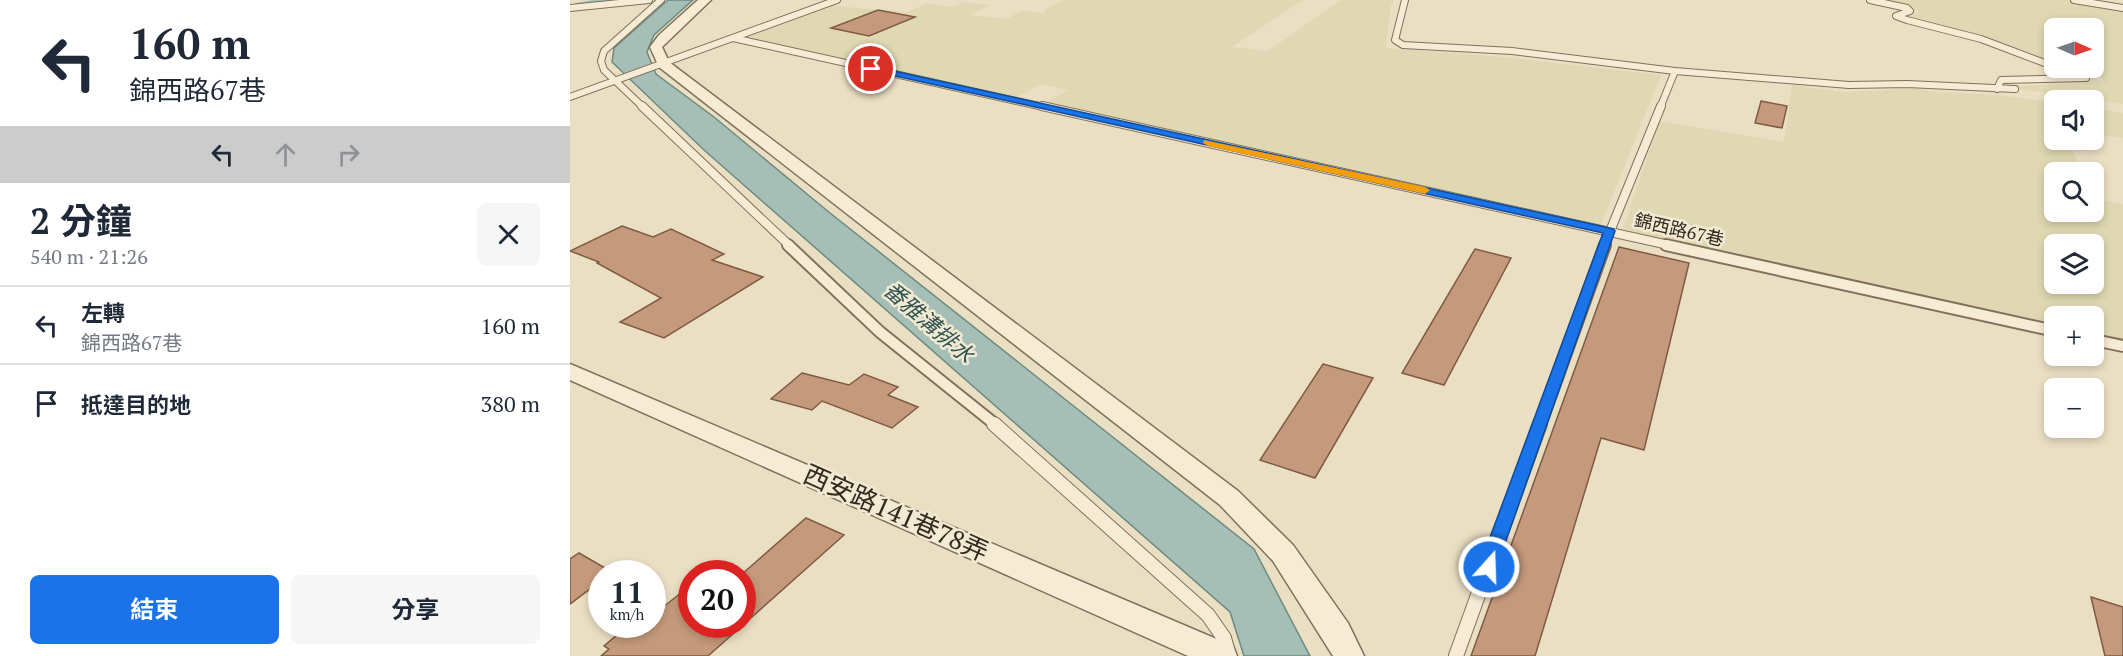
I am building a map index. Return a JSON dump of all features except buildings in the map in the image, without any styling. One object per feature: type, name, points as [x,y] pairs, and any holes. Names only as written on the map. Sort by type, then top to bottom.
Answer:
[{"type":"street","points":[[705,0],[656,47],[664,64],[1229,498],[1283,553],[1337,633],[1349,656]]},
{"type":"street","name":"西安路141巷78弄","points":[[570,371],[1222,656]]},
{"type":"lane","points":[[570,8],[649,0]]},
{"type":"lane","points":[[661,0],[604,51],[601,61],[604,70],[880,332],[1017,442],[1181,589],[1208,615],[1224,638],[1229,656]]},
{"type":"lane","points":[[570,97],[837,0]]},
{"type":"lane","points":[[1405,0],[1395,40],[1403,45],[1512,51],[1584,62],[1675,71],[1849,84],[2015,89]]},
{"type":"lane","points":[[1870,0],[1907,8],[1910,11],[1896,16],[1902,19],[1935,30],[1981,39],[2044,63]]},
{"type":"lane","points":[[2074,0],[2123,6]]},
{"type":"lane","points":[[2101,0],[2123,6]]},
{"type":"lane","name":"錦西路67巷","points":[[733,38],[2044,329]]},
{"type":"lane","points":[[1456,656],[1610,231],[1675,71]]},
{"type":"lane","points":[[1997,89],[2001,80],[2086,78]]},
{"type":"lane","points":[[2104,342],[2123,346]]},
{"type":"shaded area","points":[[1063,0],[1303,0],[1232,47],[1268,51],[1341,0],[1395,0],[1391,5],[1386,48],[1503,57],[1661,75],[1601,225],[1043,104],[1068,90],[1041,84],[1015,98],[745,38],[834,6],[907,12],[928,3],[951,7],[965,2],[990,5],[969,15],[1008,19],[1022,10],[1044,14],[1047,8]]},
{"type":"shaded area","points":[[1875,0],[2069,0],[2123,9],[2123,104],[2104,101],[2104,90],[2044,90],[2044,93],[2006,87],[2104,82],[2102,78],[2104,78],[2104,18],[2044,18],[2044,61],[1903,18],[1919,12],[1905,4]]},
{"type":"shaded area","points":[[1792,85],[1844,92],[1916,89],[2044,101],[2044,150],[2072,150],[2078,162],[2044,162],[2044,222],[2104,222],[2104,200],[2123,204],[2123,345],[2104,341],[2104,306],[2044,306],[2044,328],[1621,235],[1659,121],[1784,142]]},
{"type":"shaded area","points":[[2104,110],[2123,113],[2123,138],[2104,136]]},
{"type":"water","name":"番雅溝排水","points":[[668,0],[693,0],[654,35],[647,52],[656,74],[714,117],[830,213],[1254,549],[1310,656],[1244,656],[1230,612],[704,150],[612,62],[614,48]]},
{"type":"waterway","points":[[580,5],[617,0]]},
{"type":"slow traffic","points":[[1208,143],[1425,190]]},
{"type":"route","points":[[871,69],[1610,231],[1489,567]]}]
